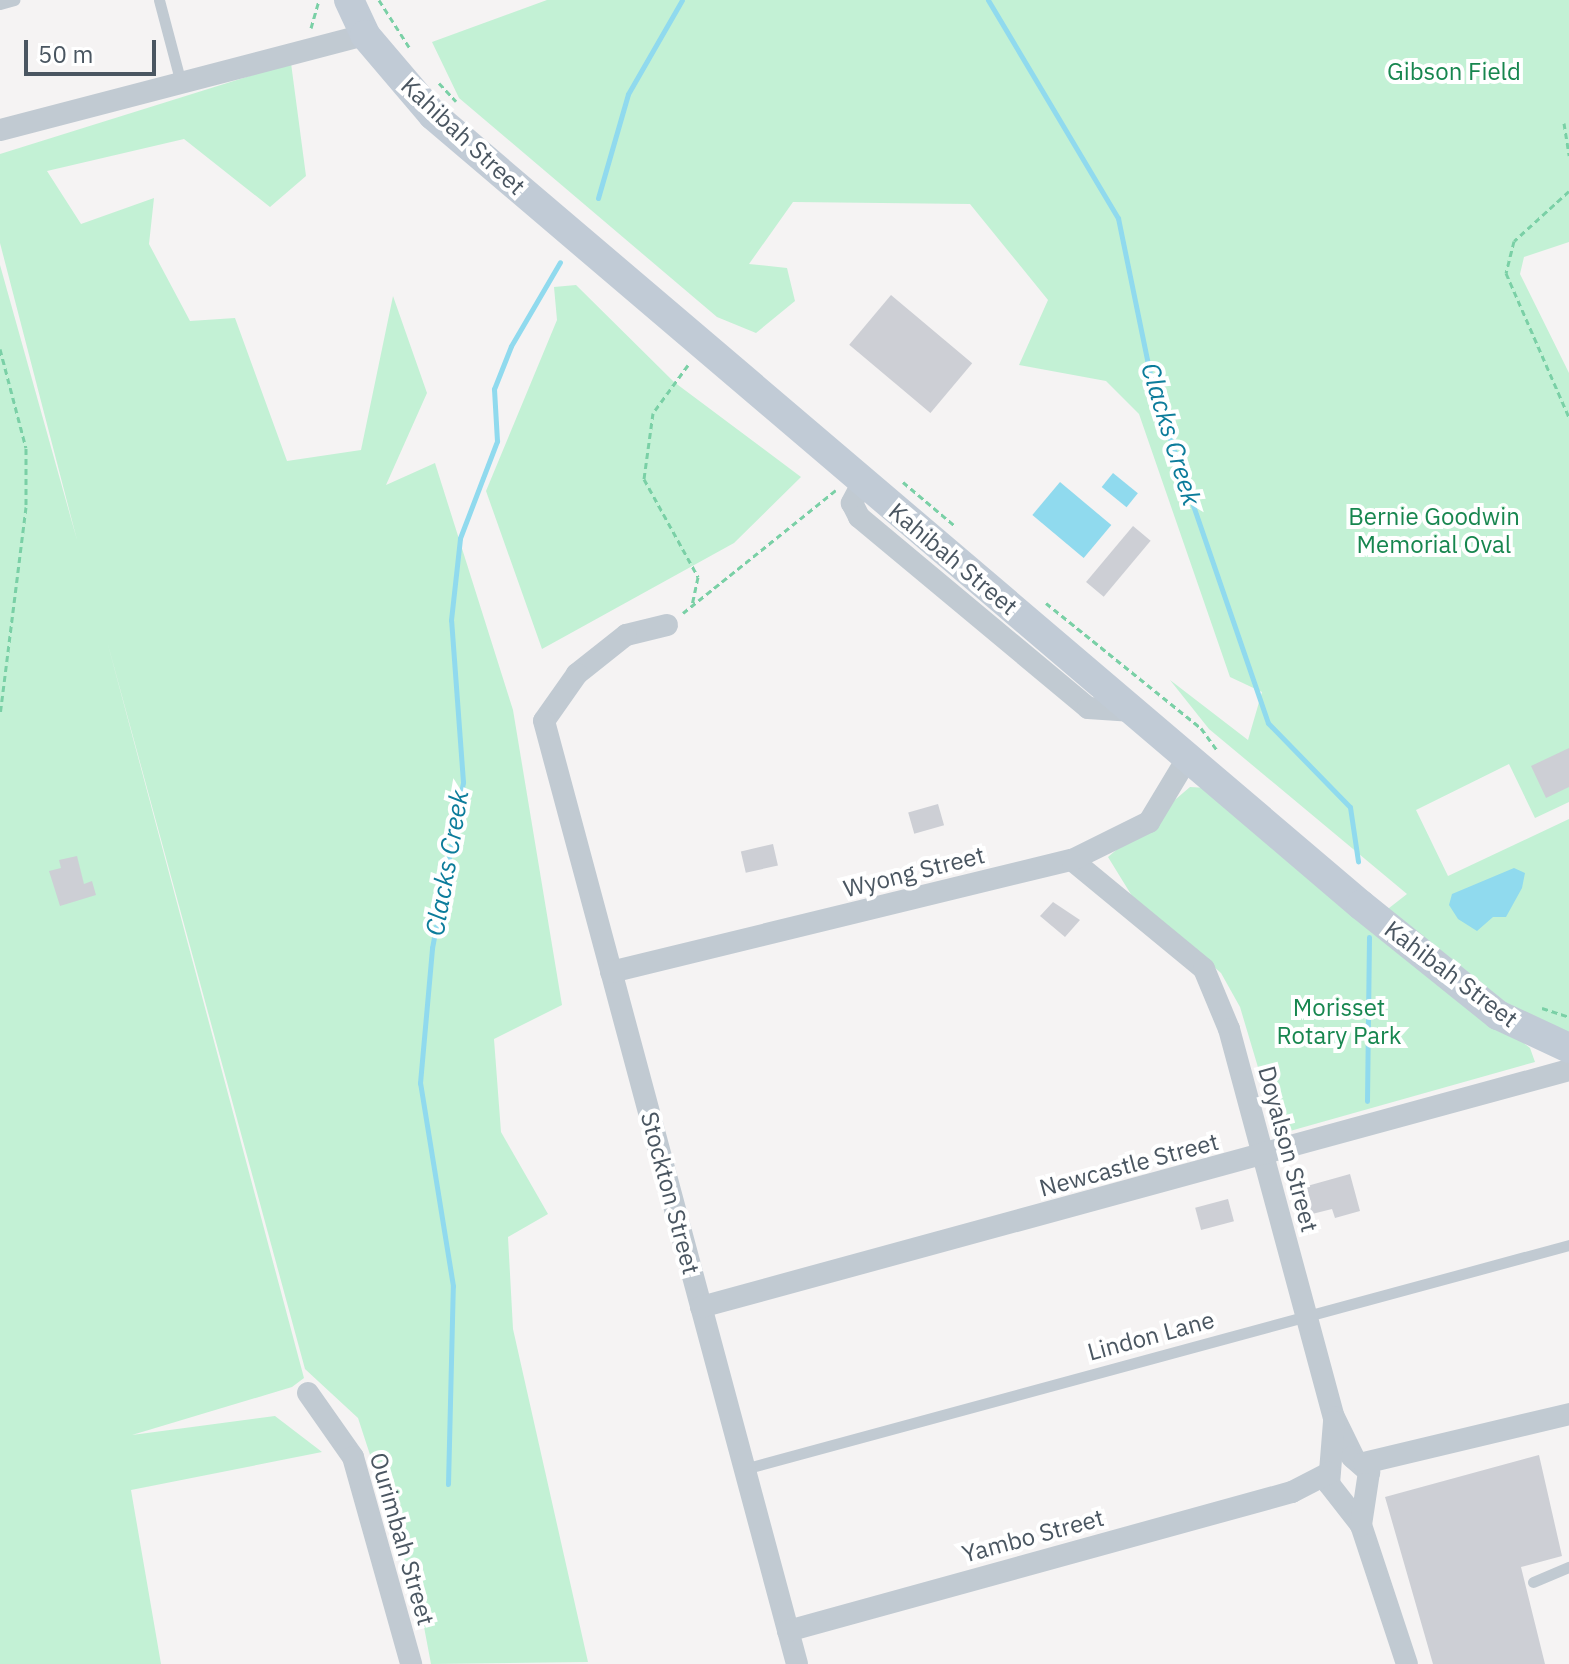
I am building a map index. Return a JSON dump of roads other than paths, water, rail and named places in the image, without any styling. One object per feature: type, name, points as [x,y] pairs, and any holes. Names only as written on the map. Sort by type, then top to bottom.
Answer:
[{"type":"street","points":[[0,130],[365,35],[349,0]]},
{"type":"street","name":"Kahibah Street","points":[[365,35],[433,115],[1133,711],[1482,1003],[1569,1048]]},
{"type":"street","name":"Stockton Street","points":[[667,625],[614,645],[577,674],[544,721],[797,1664]]},
{"type":"street","name":"Wyong Street","points":[[611,972],[1072,860],[1149,822],[1188,757]]},
{"type":"street","name":"Doyalson Street","points":[[1072,860],[1204,969],[1229,1029],[1349,1478]]},
{"type":"street","name":"Newcastle Street","points":[[701,1307],[1569,1070]]},
{"type":"street","name":"Ourimbah Street","points":[[308,1393],[353,1457],[411,1664]]},
{"type":"street","name":"Yambo Street","points":[[788,1631],[1349,1478],[1406,1458],[1569,1414]]},
{"type":"street","points":[[1349,1478],[1399,1658]]},
{"type":"lane","points":[[0,4],[14,0]]},
{"type":"lane","points":[[159,0],[181,83]]},
{"type":"lane","name":"Lindon Lane","points":[[744,1469],[1569,1245]]},
{"type":"lane","points":[[1533,1582],[1569,1567]]},
{"type":"water","points":[[1113,473],[1138,493],[1127,507],[1102,487]]},
{"type":"water","points":[[1060,482],[1111,525],[1084,558],[1032,515]]},
{"type":"water","points":[[1514,868],[1525,873],[1522,888],[1506,917],[1493,917],[1477,931],[1458,919],[1449,905],[1452,894]]},
{"type":"waterway","name":"Clacks Creek","points":[[598,198],[628,94],[682,0]]},
{"type":"waterway","name":"Clacks Creek","points":[[988,0],[1118,218],[1153,389],[1268,723],[1350,807],[1358,861]]},
{"type":"waterway","name":"Clacks Creek","points":[[448,1484],[453,1286],[420,1083],[432,948],[463,782],[451,620],[460,538],[497,441],[494,389],[511,346],[560,262]]},
{"type":"waterway","name":"Clacks Creek","points":[[1367,1101],[1369,937]]},
{"type":"park label","name":"Gibson Field","points":[[1454,72]]},
{"type":"park label","name":"Bernie Goodwin Memorial Oval","points":[[1434,531]]},
{"type":"park label","name":"Morisset Rotary Park","points":[[1339,1022]]}]
